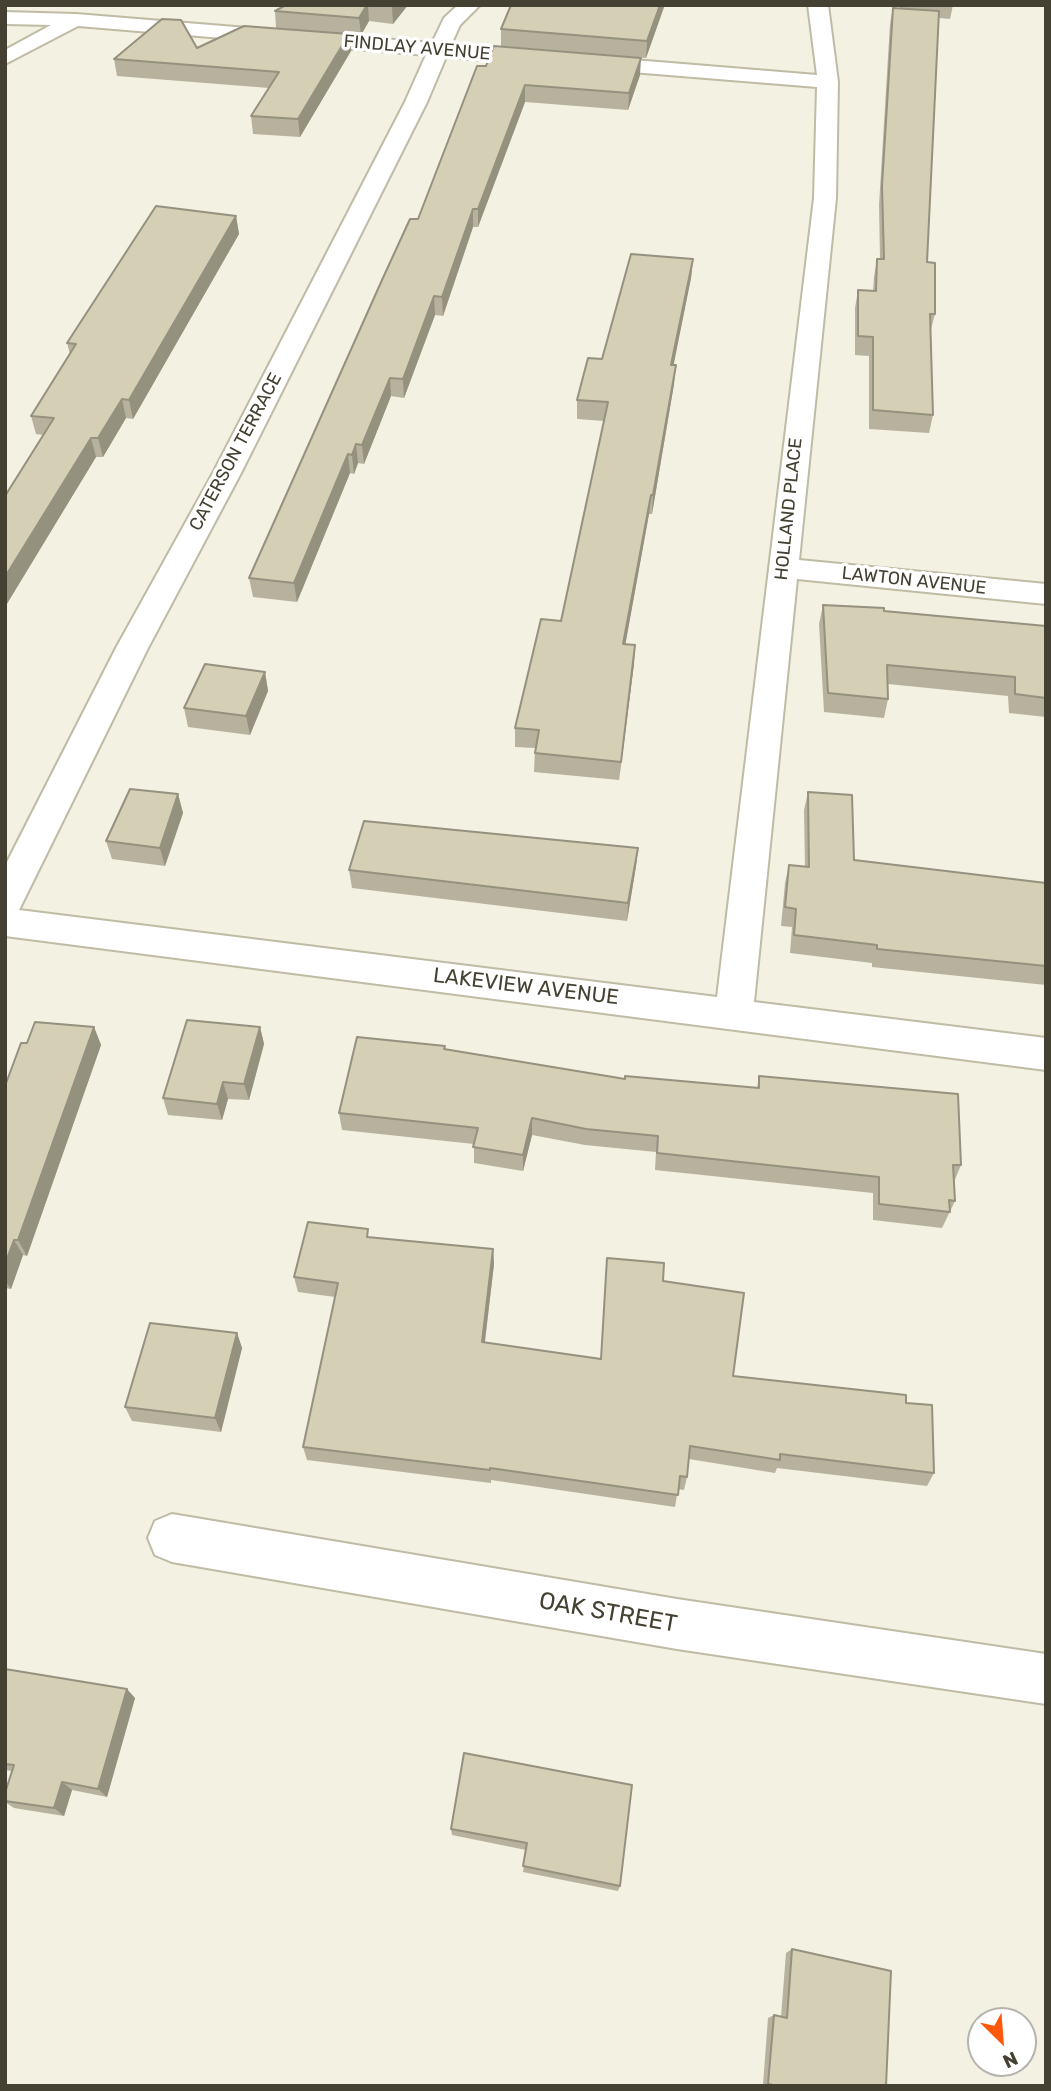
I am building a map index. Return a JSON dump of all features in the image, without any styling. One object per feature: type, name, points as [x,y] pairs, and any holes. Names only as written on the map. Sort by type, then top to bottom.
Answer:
[{"type":"street","points":[[5,58],[102,5]]},
{"type":"street","name":"CATERSON TERRACE","points":[[5,902],[132,648],[227,472],[404,127],[451,22],[470,5]]},
{"type":"street","name":"HOLLAND PLACE","points":[[734,1013],[825,198],[828,82],[818,5]]},
{"type":"street","name":"FINDLAY AVENUE","points":[[5,18],[76,20],[828,82]]},
{"type":"street","name":"LAWTON AVENUE","points":[[782,568],[1046,594]]},
{"type":"street","name":"LAKEVIEW AVENUE","points":[[5,922],[1046,1054]]},
{"type":"street","name":"OAK STREET","points":[[172,1538],[677,1624],[1046,1679]]},
{"type":"building","points":[[286,5],[367,5],[359,18],[275,11]]},
{"type":"building","points":[[511,5],[660,5],[647,41],[501,29]]},
{"type":"building","points":[[893,8],[939,11],[927,262],[935,263],[935,314],[930,314],[933,415],[873,410],[873,337],[858,336],[858,290],[876,291],[877,259],[884,259],[882,186]]},
{"type":"building","points":[[162,19],[181,20],[197,48],[244,26],[349,34],[298,119],[251,116],[279,72],[114,59]]},
{"type":"building","points":[[494,46],[641,58],[629,93],[525,85],[478,209],[473,209],[442,297],[434,296],[403,379],[390,378],[362,445],[356,444],[352,455],[348,454],[294,583],[249,578],[410,219],[418,219],[477,66],[486,66]]},
{"type":"building","points":[[156,206],[236,216],[129,400],[122,399],[98,438],[91,438],[5,577],[5,496],[54,418],[31,416],[76,344],[67,343]]},
{"type":"building","points":[[631,254],[693,259],[671,365],[676,365],[653,495],[623,644],[635,645],[621,762],[535,753],[539,730],[515,728],[541,619],[561,621],[608,402],[577,400],[588,358],[602,359]]},
{"type":"building","points":[[823,605],[884,608],[884,611],[1046,626],[1046,698],[1015,694],[1015,677],[887,665],[888,699],[828,693]]},
{"type":"building","points":[[205,664],[265,672],[246,716],[184,708]]},
{"type":"building","points":[[130,789],[178,794],[160,848],[106,841]]},
{"type":"building","points":[[808,792],[852,795],[854,860],[1046,883],[1046,966],[877,949],[877,945],[794,935],[796,909],[785,907],[789,865],[809,867]]},
{"type":"building","points":[[364,821],[638,848],[628,903],[349,870]]},
{"type":"building","points":[[187,1020],[260,1027],[244,1084],[223,1082],[217,1104],[163,1098]]},
{"type":"building","points":[[35,1022],[94,1027],[18,1240],[14,1240],[5,1264],[5,1086],[21,1043],[27,1043]]},
{"type":"building","points":[[357,1037],[445,1046],[444,1049],[625,1079],[625,1076],[759,1088],[759,1076],[958,1094],[961,1165],[953,1165],[955,1201],[949,1200],[950,1212],[879,1204],[879,1177],[657,1153],[658,1136],[586,1129],[532,1118],[523,1155],[473,1147],[478,1128],[339,1113]]},
{"type":"building","points":[[308,1222],[368,1229],[367,1237],[493,1249],[482,1342],[601,1359],[607,1258],[664,1263],[663,1281],[744,1293],[733,1376],[906,1395],[906,1403],[932,1405],[934,1473],[780,1454],[780,1460],[690,1446],[687,1477],[680,1476],[678,1495],[490,1468],[303,1447],[338,1283],[294,1277]]},
{"type":"building","points":[[150,1323],[237,1333],[215,1418],[125,1407]]},
{"type":"building","points":[[5,1669],[127,1689],[98,1789],[62,1782],[54,1808],[5,1801],[14,1765],[5,1764]]},
{"type":"building","points":[[464,1753],[632,1785],[620,1886],[523,1866],[527,1843],[451,1829]]},
{"type":"building","points":[[792,1949],[891,1971],[886,2086],[768,2084],[774,2015],[787,2018]]}]
